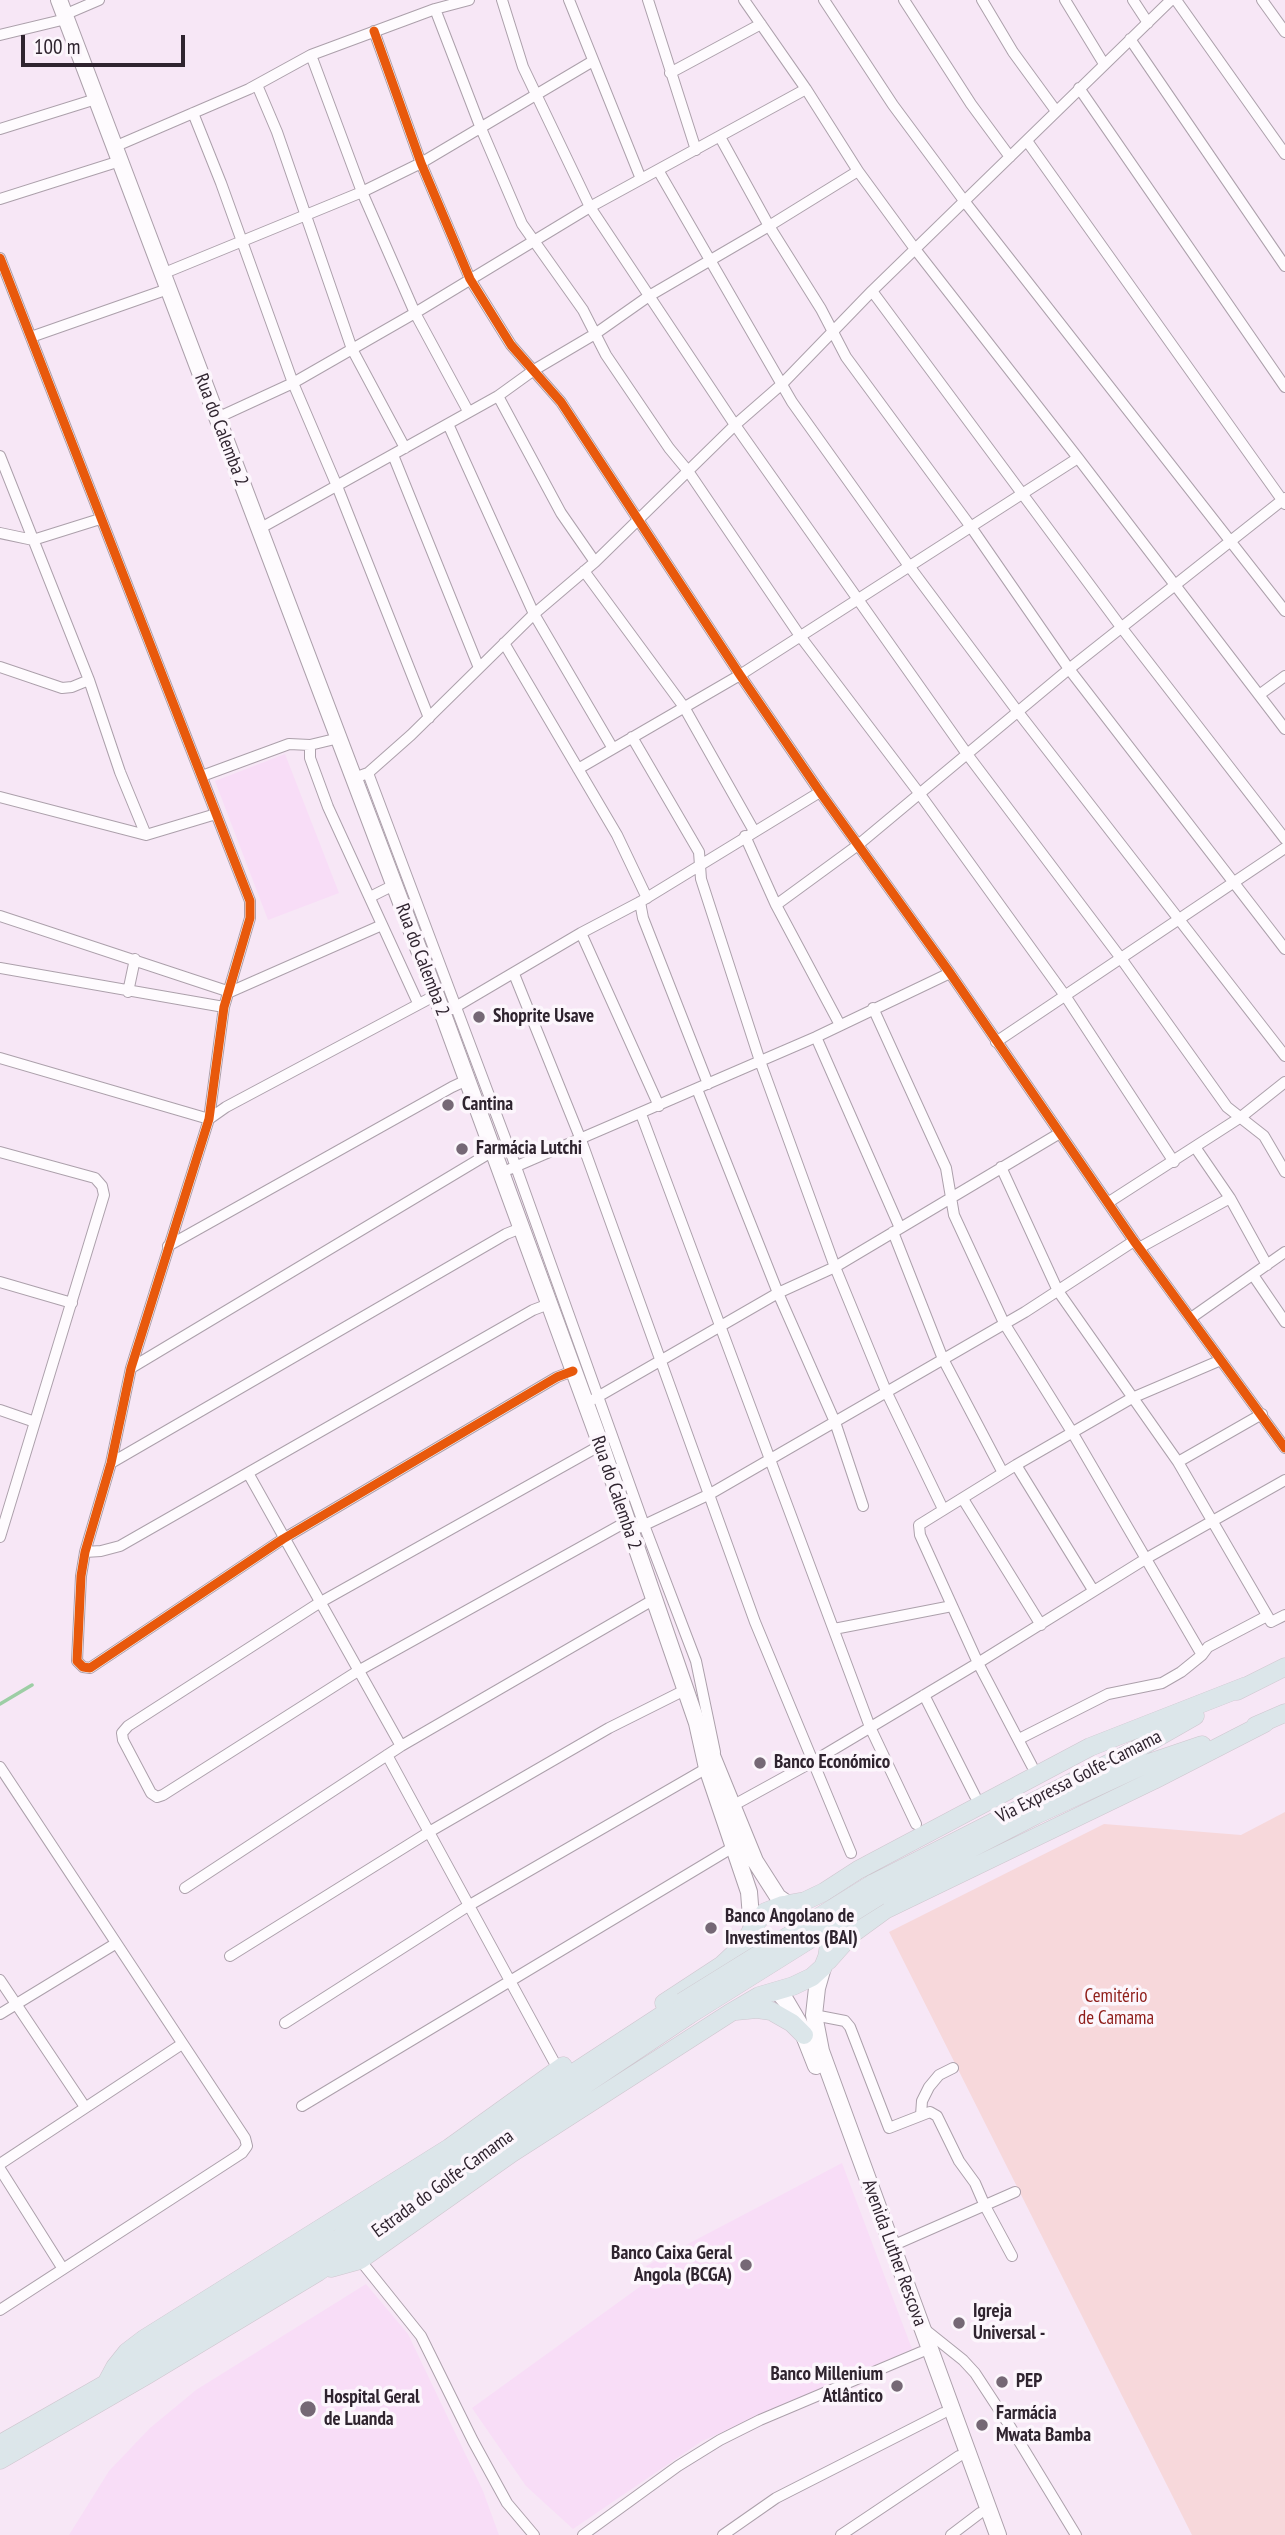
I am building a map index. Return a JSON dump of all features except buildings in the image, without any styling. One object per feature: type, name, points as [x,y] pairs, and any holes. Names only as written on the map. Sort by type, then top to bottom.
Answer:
[{"type":"highway","name":"Via Expressa Golfe-Camama","points":[[875,1890],[1285,1667]]},
{"type":"highway","points":[[107,2383],[127,2352],[144,2339],[449,2148],[558,2069],[711,1973],[739,1949],[765,1912],[805,1901],[824,1892],[858,1870],[1090,1747],[1247,1686]]},
{"type":"highway","name":"Via Expressa Golfe-Camama","points":[[875,1890],[1146,1764],[1265,1723],[1285,1713]]},
{"type":"highway","points":[[318,2272],[364,2264],[512,2153],[730,2013],[759,1996],[807,1980],[823,1967],[852,1934],[885,1910],[1154,1780],[1265,1723]]},
{"type":"highway","name":"Estrada do Golfe-Camama","points":[[0,2444],[107,2383],[338,2239],[561,2081],[686,2008],[875,1890]]},
{"type":"highway","points":[[788,1904],[802,1906],[818,1916]]},
{"type":"highway","points":[[752,1930],[750,1944],[756,1965],[777,1991]]},
{"type":"highway","points":[[823,1967],[829,1951],[827,1933]]},
{"type":"highway","name":"Estrada do Golfe-Camama","points":[[0,2460],[318,2272],[419,2203],[686,2008]]},
{"type":"highway","points":[[730,2013],[757,2009],[771,2011],[792,2023],[804,2035]]},
{"type":"main road","name":"Rua do Calemba 2","points":[[63,11],[339,738],[361,775],[394,885],[436,995],[449,1011],[467,1080],[493,1151],[508,1170],[521,1228],[573,1371],[592,1400],[601,1446],[633,1527],[653,1600],[712,1767]]},
{"type":"main road","points":[[712,1767],[734,1805],[755,1861],[778,1897],[788,1904]]},
{"type":"main road","points":[[712,1767],[750,1892],[752,1930]]},
{"type":"main road","name":"Avenida Luther Rescova","points":[[823,1967],[814,2015],[821,2051],[998,2535]]},
{"type":"main road","name":"Avenida Luther Rescova","points":[[777,1991],[793,2012],[804,2035],[988,2535]]},
{"type":"street","points":[[0,35],[99,0]]},
{"type":"street","points":[[0,199],[117,154],[193,113],[257,85],[311,55],[435,9],[469,0]]},
{"type":"street","points":[[502,0],[523,67],[590,207],[735,425],[967,754],[1227,1107],[1264,1136],[1285,1172]]},
{"type":"street","points":[[569,0],[641,179]]},
{"type":"street","points":[[648,0],[696,150]]},
{"type":"street","points":[[744,0],[806,89],[858,171],[915,249],[1285,729]]},
{"type":"street","points":[[824,0],[892,105],[965,202],[1285,611]]},
{"type":"street","points":[[904,0],[971,104],[1010,157]]},
{"type":"street","points":[[982,0],[1013,52],[1056,111]]},
{"type":"street","points":[[1065,0],[1104,64]]},
{"type":"street","points":[[1133,0],[1148,23]]},
{"type":"street","points":[[285,2023],[468,1906],[712,1767],[696,1661],[633,1527],[592,1400],[361,775],[429,718],[534,614],[595,562],[735,425],[782,384],[872,291],[1079,88],[1174,0],[1285,154]]},
{"type":"street","points":[[1262,0],[1285,32]]},
{"type":"street","points":[[435,9],[480,126],[522,224],[583,310],[620,376],[669,448],[688,471],[800,636],[919,793],[1066,997],[1174,1162]]},
{"type":"street","points":[[670,73],[761,24]]},
{"type":"street","points":[[374,31],[421,163],[470,279],[511,345],[561,402],[820,792],[950,973],[1137,1245],[1285,1448]]},
{"type":"street","points":[[1130,39],[1285,266]]},
{"type":"street","points":[[311,55],[362,192],[415,313],[468,411]]},
{"type":"street","points":[[30,337],[165,282],[243,243],[362,192],[421,163],[593,61]]},
{"type":"street","points":[[257,85],[277,132],[352,349],[405,448]]},
{"type":"street","points":[[1079,88],[1285,387]]},
{"type":"street","points":[[217,418],[293,383],[590,207],[806,89]]},
{"type":"street","points":[[0,129],[96,99]]},
{"type":"street","points":[[193,113],[293,383],[429,718]]},
{"type":"street","points":[[720,137],[769,226],[821,309],[846,357],[971,527],[1069,669],[1285,949]]},
{"type":"street","points":[[776,905],[858,845],[1174,584],[1284,501],[1027,141]]},
{"type":"street","points":[[658,170],[792,402],[1018,712],[1285,1056]]},
{"type":"street","points":[[259,529],[498,396],[649,296],[858,171]]},
{"type":"street","points":[[0,258],[250,901],[250,918],[225,1007],[209,1119],[131,1368],[111,1463],[85,1552],[77,1661],[83,1667],[90,1668],[283,1539],[557,1377],[573,1371]]},
{"type":"street","points":[[872,291],[1121,627],[1285,839]]},
{"type":"street","points":[[498,396],[561,513],[595,562]]},
{"type":"street","points":[[448,424],[534,614],[612,747]]},
{"type":"street","points":[[393,455],[479,668]]},
{"type":"street","points":[[0,456],[89,680],[120,772],[146,835]]},
{"type":"street","points":[[578,769],[740,675],[1078,458]]},
{"type":"street","points":[[0,533],[33,540],[100,519]]},
{"type":"street","points":[[584,571],[684,707],[750,834],[776,905],[840,1025]]},
{"type":"street","points":[[504,643],[617,835],[643,900],[643,918],[702,1087],[778,1293],[835,1422],[863,1506]]},
{"type":"street","points":[[0,667],[62,688],[89,680]]},
{"type":"street","points":[[1259,695],[1285,676]]},
{"type":"street","points":[[632,737],[699,852],[701,879],[760,1061],[835,1267],[886,1391],[943,1509]]},
{"type":"street","points":[[202,776],[289,744],[310,745],[339,738]]},
{"type":"street","points":[[310,745],[310,758],[328,807],[418,1003]]},
{"type":"street","points":[[449,1011],[699,867],[820,792]]},
{"type":"street","points":[[0,797],[146,835],[216,814]]},
{"type":"street","points":[[996,1042],[1285,848]]},
{"type":"street","points":[[370,897],[394,885]]},
{"type":"street","points":[[0,916],[230,992],[382,925]]},
{"type":"street","points":[[581,933],[659,1106]]},
{"type":"street","points":[[128,992],[135,959]]},
{"type":"street","points":[[0,968],[225,1007]]},
{"type":"street","points":[[508,1170],[816,1037],[950,973]]},
{"type":"street","points":[[514,974],[582,1140],[755,1622],[851,1853]]},
{"type":"street","points":[[209,1119],[226,1107],[436,995]]},
{"type":"street","points":[[873,1008],[946,1168],[954,1215],[1004,1323],[1147,1558],[1202,1656]]},
{"type":"street","points":[[816,1037],[896,1230],[943,1359],[1003,1473]]},
{"type":"street","points":[[0,1058],[209,1119]]},
{"type":"street","points":[[168,1246],[467,1080]]},
{"type":"street","points":[[1109,1202],[1174,1162],[1285,1082]]},
{"type":"street","points":[[640,1114],[870,1727],[916,1824]]},
{"type":"street","points":[[592,1400],[778,1293],[835,1267],[1060,1133]]},
{"type":"street","points":[[1195,1147],[1230,1198],[1267,1265]]},
{"type":"street","points":[[131,1368],[493,1151]]},
{"type":"street","points":[[0,1153],[95,1178],[102,1186],[104,1195],[0,1537]]},
{"type":"street","points":[[1001,1167],[1058,1291],[1178,1462],[1271,1622],[1285,1615]]},
{"type":"street","points":[[601,1446],[319,1603],[128,1726],[122,1733],[123,1740],[151,1793],[157,1797],[163,1795],[358,1671],[633,1527],[710,1494],[1137,1245],[1230,1198]]},
{"type":"street","points":[[111,1463],[506,1234],[521,1228]]},
{"type":"street","points":[[1191,1318],[1285,1252]]},
{"type":"street","points":[[1252,1275],[1285,1322]]},
{"type":"street","points":[[0,1282],[72,1303]]},
{"type":"street","points":[[85,1552],[120,1546],[533,1310],[549,1304]]},
{"type":"street","points":[[1032,1766],[978,1663],[920,1535],[919,1525],[1132,1398],[1221,1360]]},
{"type":"street","points":[[0,1410],[35,1422]]},
{"type":"street","points":[[1178,1462],[1262,1414]]},
{"type":"street","points":[[1016,1465],[1093,1590]]},
{"type":"street","points":[[248,1473],[401,1746]]},
{"type":"street","points":[[734,1805],[814,1761],[1211,1520],[1285,1480]]},
{"type":"street","points":[[963,1499],[1041,1625]]},
{"type":"street","points":[[186,1888],[401,1746],[653,1600]]},
{"type":"street","points":[[834,1629],[952,1606]]},
{"type":"street","points":[[1018,1739],[1108,1694],[1162,1682],[1181,1672],[1202,1656],[1208,1647],[1268,1616]]},
{"type":"street","points":[[230,1956],[429,1832],[610,1728],[685,1690]]},
{"type":"street","points":[[924,1695],[975,1796]]},
{"type":"street","points":[[387,1755],[558,2069]]},
{"type":"street","points":[[0,1767],[245,2138],[247,2146],[242,2153],[0,2310]]},
{"type":"street","points":[[302,2106],[735,1846]]},
{"type":"street","points":[[0,2014],[115,1944]]},
{"type":"street","points":[[0,1980],[85,2107]]},
{"type":"street","points":[[814,2015],[845,2021],[850,2026],[887,2125],[893,2128],[930,2112],[937,2116],[959,2161],[975,2182],[1012,2256]]},
{"type":"street","points":[[63,2269],[0,2166],[182,2044]]},
{"type":"street","points":[[921,2115],[922,2101],[929,2087],[939,2076],[953,2068]]},
{"type":"street","points":[[892,2246],[1016,2192]]},
{"type":"street","points":[[364,2264],[421,2336],[467,2431],[507,2503],[534,2535]]},
{"type":"street","points":[[921,2327],[963,2360],[975,2373],[1076,2535]]},
{"type":"street","points":[[583,2535],[678,2466],[720,2440],[760,2420],[921,2352]]},
{"type":"street","points":[[723,2535],[776,2498],[943,2413]]},
{"type":"street","points":[[841,2535],[959,2456]]},
{"type":"street","points":[[951,2535],[980,2513]]},
{"type":"shaded area","points":[[285,754],[339,893],[268,920],[215,781]]},
{"type":"shaded area","points":[[842,2163],[912,2349],[702,2441],[573,2529],[526,2486],[472,2408],[652,2278],[646,2266]]},
{"type":"shaded area","name":"Hospital Geral de Luanda","points":[[366,2284],[408,2334],[483,2491],[499,2535],[69,2535],[109,2471],[150,2428],[196,2390]]},
{"type":"green space","name":"Cemitério de Camama","points":[[1285,1812],[1285,2535],[1192,2535],[889,1932],[1104,1824],[1241,1835]]},
{"type":"waterway","points":[[0,1704],[32,1685]]},
{"type":"cycle path","points":[[374,31],[421,163],[470,279],[511,345],[561,402],[820,792],[950,973],[1134,1241],[1285,1448]]},
{"type":"cycle path","points":[[0,258],[250,901],[250,918],[224,1007],[209,1119],[131,1368],[111,1463],[85,1552],[81,1576],[77,1661],[83,1667],[90,1668],[283,1539],[557,1377],[573,1371]]},
{"type":"place","name":"Shoprite Usave","points":[[479,1017]]},
{"type":"place","name":"Cantina","points":[[448,1105]]},
{"type":"place","name":"Farmácia Lutchi","points":[[462,1149]]},
{"type":"place","name":"Banco Económico","points":[[760,1763]]},
{"type":"place","name":"Banco Angolano de Investimentos (BAI)","points":[[711,1928]]},
{"type":"place","name":"Banco Caixa Geral Angola (BCGA)","points":[[746,2265]]},
{"type":"place","name":"Igreja Universal -","points":[[959,2323]]},
{"type":"place","name":"PEP","points":[[1002,2382]]},
{"type":"place","name":"Banco Millenium Atlântico","points":[[897,2386]]},
{"type":"place","name":"Hospital Geral de Luanda","points":[[308,2409]]},
{"type":"place","name":"Farmácia Mwata Bamba","points":[[982,2425]]}]
